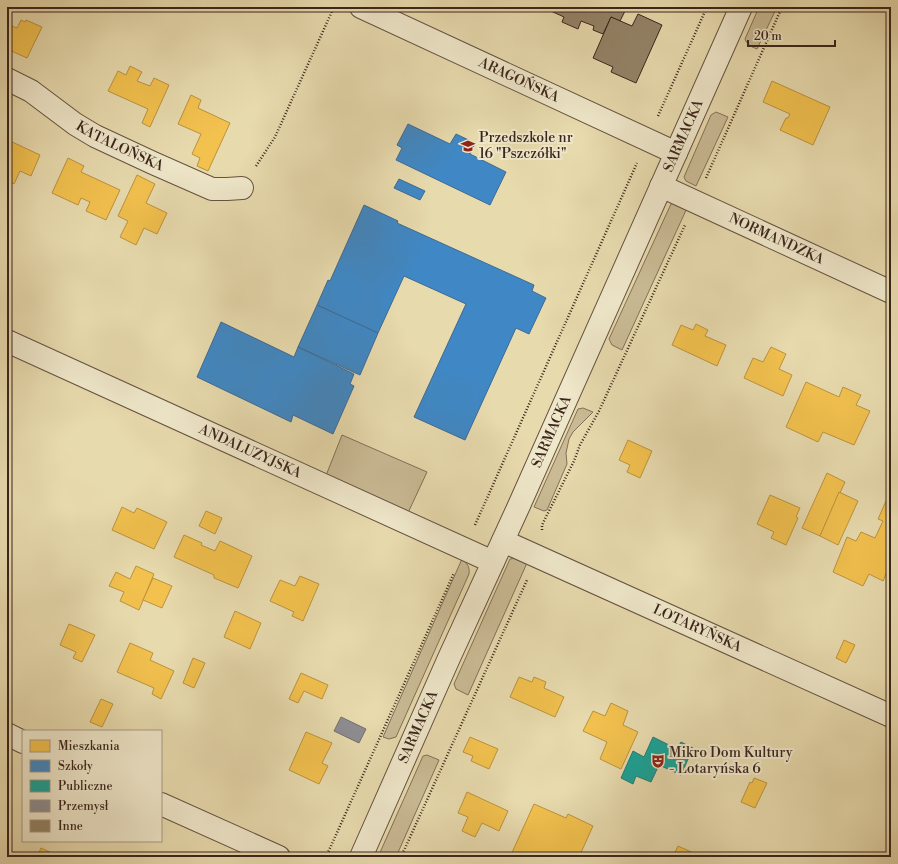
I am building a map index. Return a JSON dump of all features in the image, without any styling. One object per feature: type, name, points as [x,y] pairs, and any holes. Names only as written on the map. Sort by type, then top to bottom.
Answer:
[{"type":"street","name":"ARAGOŃSKA","points":[[361,7],[676,153]]},
{"type":"street","name":"SARMACKA","points":[[362,857],[449,658],[741,7]]},
{"type":"street","name":"KATALOŃSKA","points":[[7,79],[31,91],[89,132],[138,156],[212,189],[242,188]]},
{"type":"street","name":"NORMANDZKA","points":[[661,186],[891,292]]},
{"type":"street","name":"ANDALUZYJSKA","points":[[7,341],[493,562]]},
{"type":"street","name":"LOTARYŃSKA","points":[[503,540],[891,716]]},
{"type":"street","points":[[7,734],[22,742]]},
{"type":"street","points":[[162,804],[279,857]]},
{"type":"path","points":[[242,188],[275,137],[335,7]]},
{"type":"path","points":[[326,857],[707,7]]},
{"type":"path","points":[[400,857],[538,556],[542,525],[574,461],[580,445],[599,411],[695,202],[782,7]]},
{"type":"shaded area","points":[[759,7],[777,7],[757,49],[748,44],[745,39]]},
{"type":"shaded area","points":[[716,112],[728,117],[696,186],[686,181],[684,177],[711,115]]},
{"type":"shaded area","points":[[675,202],[687,208],[622,350],[612,345],[609,339],[671,204]]},
{"type":"shaded area","points":[[583,408],[593,412],[573,432],[569,439],[566,453],[567,464],[547,510],[544,511],[534,507],[578,409]]},
{"type":"shaded area","points":[[342,435],[427,472],[407,515],[325,478]]},
{"type":"shaded area","points":[[516,558],[527,563],[468,695],[456,689],[454,684],[510,559]]},
{"type":"shaded area","points":[[462,559],[468,565],[469,574],[396,737],[389,739],[383,737]]},
{"type":"shaded area","points":[[427,755],[439,760],[396,857],[378,857],[423,756]]},
{"type":"building: Mieszkania","points":[[21,20],[25,22],[26,20],[42,27],[27,58],[7,49],[7,24],[17,28]]},
{"type":"building: Mieszkania","points":[[130,66],[142,72],[137,81],[150,86],[154,78],[169,85],[150,127],[142,123],[148,109],[108,91],[118,71],[126,75]]},
{"type":"building: Mieszkania","points":[[772,81],[830,107],[813,145],[780,130],[786,118],[788,118],[790,114],[763,102]]},
{"type":"building: Mieszkania","points":[[191,95],[201,100],[198,108],[230,123],[208,171],[197,166],[200,158],[192,154],[201,134],[178,124]]},
{"type":"building: Mieszkania","points":[[8,140],[40,155],[31,176],[20,171],[14,184],[7,180]]},
{"type":"building: Mieszkania","points":[[68,158],[84,166],[81,172],[120,190],[106,220],[86,211],[90,202],[81,198],[78,205],[52,193]]},
{"type":"building: Mieszkania","points":[[137,175],[155,184],[146,203],[167,213],[157,234],[144,228],[136,245],[120,237],[128,221],[118,216]]},
{"type":"building: Mieszkania","points":[[696,324],[708,330],[705,336],[726,345],[717,366],[672,345],[681,325],[693,330]]},
{"type":"building: Mieszkania","points":[[771,347],[786,354],[779,369],[792,375],[783,396],[744,378],[753,358],[763,362]]},
{"type":"building: Mieszkania","points":[[806,382],[839,397],[843,387],[861,395],[856,405],[870,411],[854,445],[823,432],[818,442],[786,427]]},
{"type":"building: Mieszkania","points":[[628,440],[652,451],[640,478],[627,472],[630,465],[619,460]]},
{"type":"building: Mieszkania","points":[[827,473],[845,482],[820,536],[802,528]]},
{"type":"building: Mieszkania","points":[[839,492],[858,501],[838,545],[820,536]]},
{"type":"building: Mieszkania","points":[[770,495],[800,508],[796,517],[798,518],[786,545],[771,538],[774,532],[757,524]]},
{"type":"building: Mieszkania","points":[[886,501],[891,503],[891,562],[883,581],[869,574],[863,586],[833,572],[847,537],[856,541],[861,532],[875,538],[883,521],[878,519]]},
{"type":"building: Mieszkania","points":[[122,507],[134,513],[137,508],[167,522],[154,549],[112,530]]},
{"type":"building: Mieszkania","points":[[206,511],[222,518],[215,534],[199,526]]},
{"type":"building: Mieszkania","points":[[184,535],[215,551],[220,541],[252,556],[238,588],[214,578],[214,575],[174,557]]},
{"type":"building: Mieszkania","points":[[136,566],[154,574],[139,610],[120,601],[124,592],[109,586],[116,572],[130,579]]},
{"type":"building: Mieszkania","points":[[300,576],[319,584],[303,621],[292,616],[294,612],[270,601],[280,580],[295,586]]},
{"type":"building: Mieszkania","points":[[153,578],[172,586],[162,608],[143,600]]},
{"type":"building: Mieszkania","points":[[235,611],[261,623],[250,649],[224,637]]},
{"type":"building: Mieszkania","points":[[69,624],[95,635],[82,662],[73,658],[76,652],[60,645]]},
{"type":"building: Mieszkania","points":[[844,640],[855,645],[846,663],[836,658]]},
{"type":"building: Mieszkania","points":[[130,643],[153,653],[150,660],[174,671],[161,699],[152,694],[154,688],[117,672]]},
{"type":"building: Mieszkania","points":[[193,658],[205,663],[194,688],[183,683]]},
{"type":"building: Mieszkania","points":[[301,673],[328,685],[322,699],[304,691],[298,703],[289,699]]},
{"type":"building: Mieszkania","points":[[519,677],[532,682],[534,677],[546,682],[544,688],[564,697],[555,717],[510,697]]},
{"type":"building: Mieszkania","points":[[101,699],[113,704],[102,727],[90,722]]},
{"type":"building: Mieszkania","points":[[611,703],[628,711],[623,725],[638,732],[621,769],[600,759],[607,742],[583,731],[593,711],[605,716]]},
{"type":"building: Mieszkania","points":[[306,732],[332,743],[322,763],[328,766],[319,784],[289,770]]},
{"type":"building: Mieszkania","points":[[470,737],[498,749],[489,769],[471,761],[473,756],[463,752]]},
{"type":"building: Mieszkania","points":[[754,778],[767,783],[755,808],[741,802],[750,782],[752,783]]},
{"type":"building: Mieszkania","points":[[467,792],[508,811],[499,831],[482,823],[475,837],[462,831],[468,817],[458,813]]},
{"type":"building: Mieszkania","points":[[534,804],[566,818],[568,814],[593,826],[579,857],[510,857]]},
{"type":"building: Mieszkania","points":[[678,846],[698,855],[697,857],[673,857]]},
{"type":"building: Mieszkania","points":[[41,848],[58,856],[58,857],[37,857]]},
{"type":"building: Szkoły","points":[[408,124],[450,144],[456,134],[475,143],[470,154],[506,172],[490,205],[396,160],[402,148],[397,145]]},
{"type":"building: Szkoły","points":[[399,179],[425,191],[420,200],[394,188]]},
{"type":"building: Szkoły","points":[[364,205],[398,221],[397,223],[534,285],[532,291],[546,298],[529,334],[516,328],[465,440],[414,417],[466,304],[404,276],[378,333],[317,305],[328,280],[330,281]]},
{"type":"building: Szkoły","points":[[317,305],[378,333],[360,375],[298,347]]},
{"type":"building: Szkoły","points":[[221,322],[294,357],[298,347],[354,374],[350,384],[354,386],[333,434],[293,415],[291,422],[197,377]]},
{"type":"building: Publiczne","name":"Mikro Dom Kultury - Lotaryńska 6","points":[[653,737],[677,749],[681,742],[693,748],[681,775],[659,765],[651,782],[636,776],[633,784],[621,778],[633,751],[644,757]]},
{"type":"building: Przemysł","points":[[341,717],[366,729],[359,743],[334,731]]},
{"type":"building: Inne","points":[[542,7],[627,7],[620,21],[611,17],[603,34],[593,30],[594,26],[581,21],[578,29],[562,22],[564,17]]},
{"type":"building: Inne","points":[[638,14],[662,25],[636,83],[611,72],[613,67],[593,58],[611,17],[632,26]]},
{"type":"place","name":"Przedszkole nr 16 \"Pszczółki\"","points":[[468,146]]},
{"type":"place","name":"Mikro Dom Kultury - Lotaryńska 6","points":[[658,761]]}]
